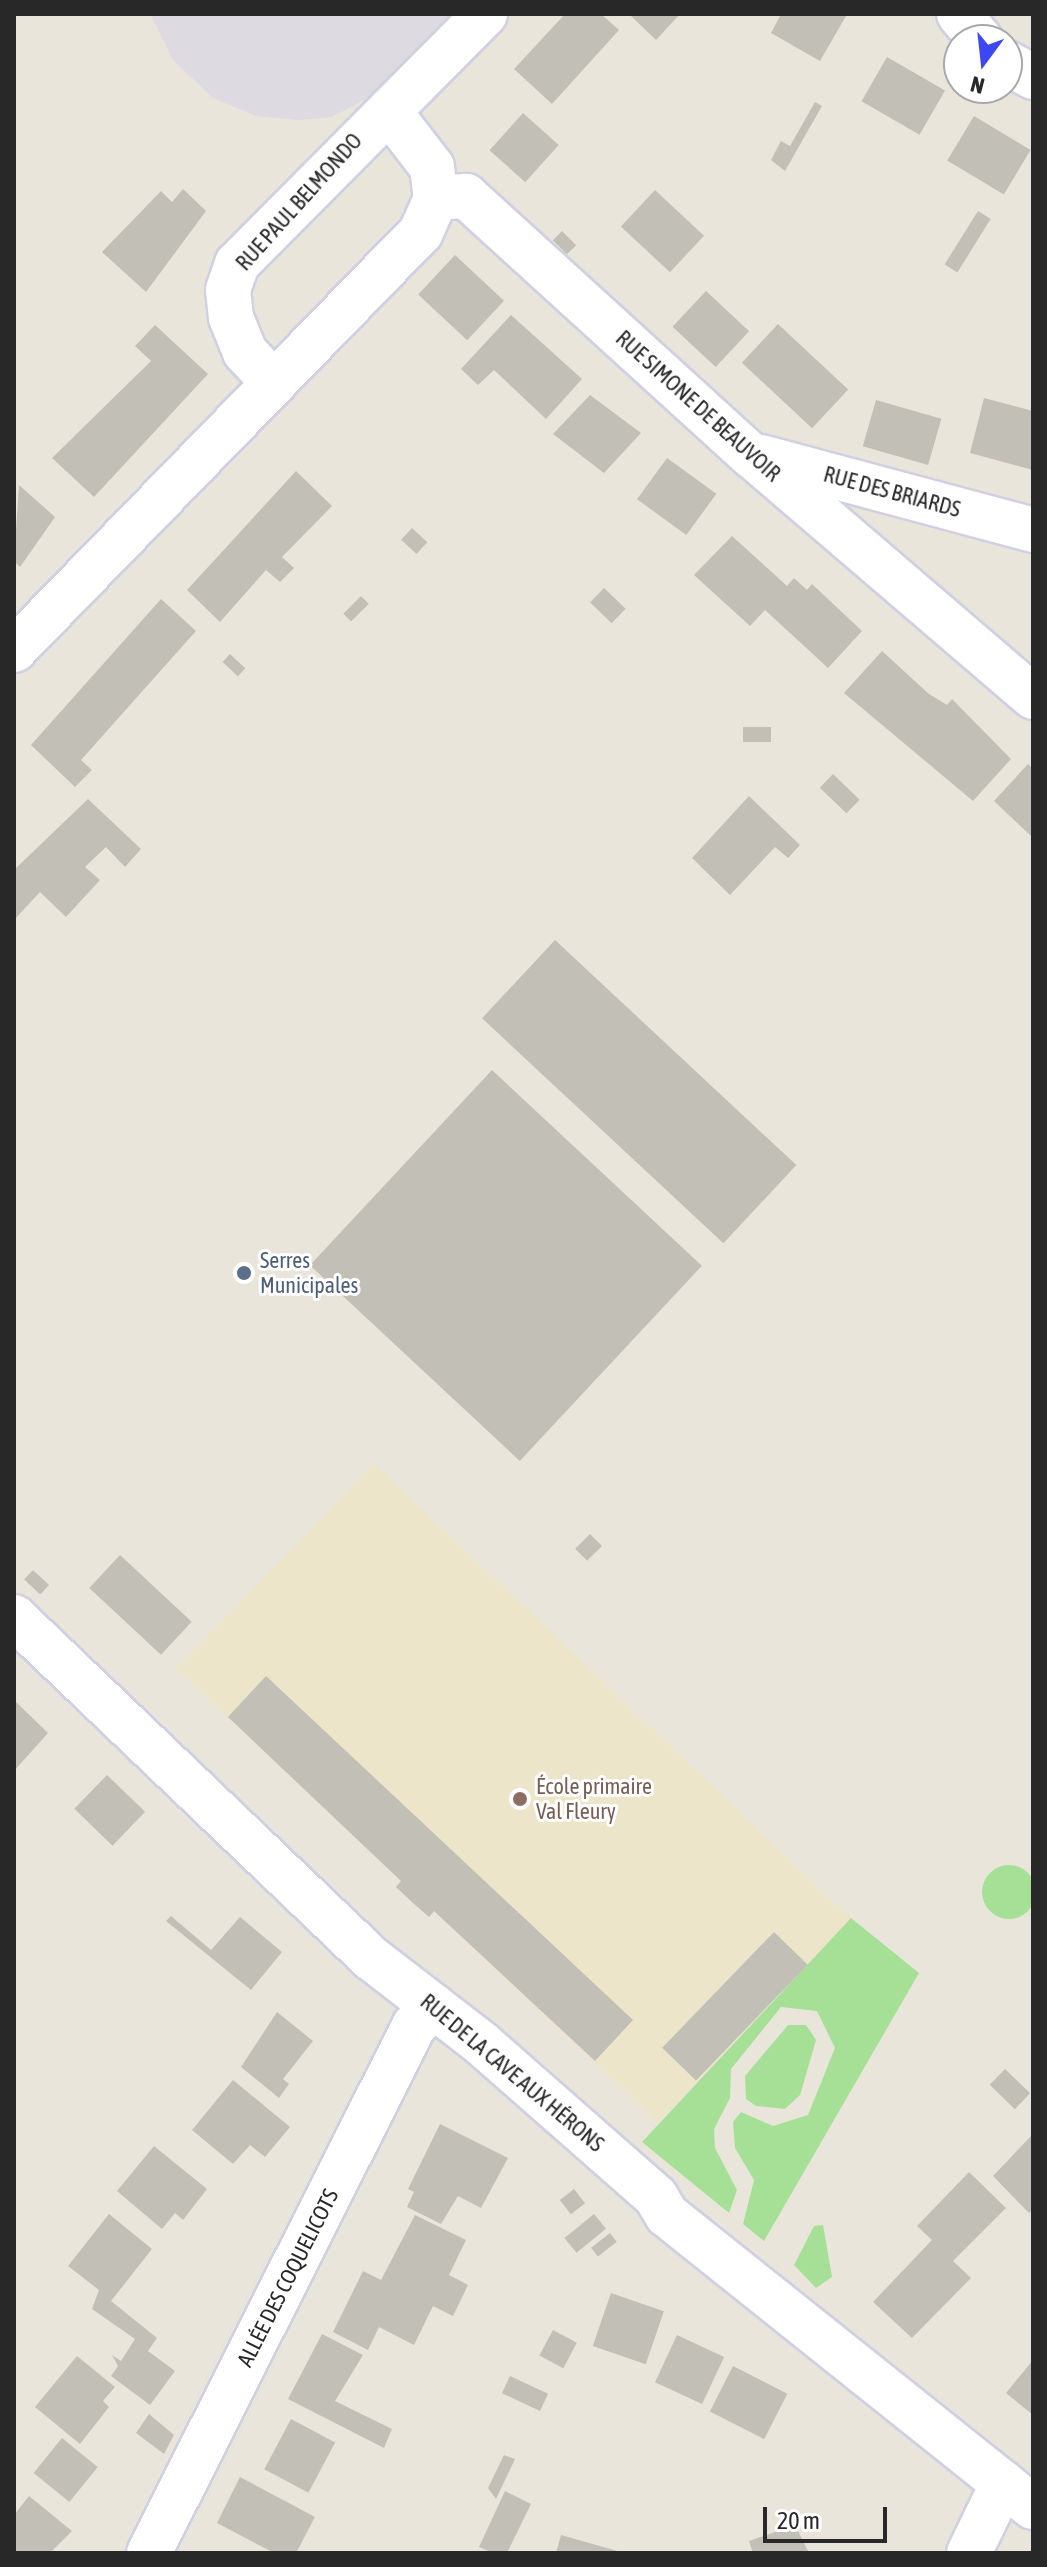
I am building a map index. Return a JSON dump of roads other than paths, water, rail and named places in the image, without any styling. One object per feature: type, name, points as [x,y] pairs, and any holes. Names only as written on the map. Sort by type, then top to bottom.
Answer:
[{"type":"street","name":"RUE PAUL BELMONDO","points":[[272,381],[245,352],[231,318],[228,290],[237,264],[361,132],[391,114],[485,14]]},
{"type":"street","points":[[14,650],[272,381],[421,232],[436,198],[432,167],[391,114]]},
{"type":"street","name":"RUE SIMONE DE BEAUVOIR","points":[[436,198],[466,196],[751,455],[1033,697]]},
{"type":"street","name":"RUE DES BRIARDS","points":[[751,455],[1033,530]]},
{"type":"street","name":"RUE DE LA CAVE AUX HÉRONS","points":[[14,1617],[174,1763],[189,1790],[434,2007],[656,2197],[667,2215],[1018,2495]]},
{"type":"street","name":"ALLÉE DES COQUELICOTS","points":[[149,2553],[414,2026],[434,2007]]},
{"type":"street","points":[[969,2553],[1018,2495]]},
{"type":"place","name":"Serres Municipales","points":[[244,1273]]},
{"type":"place","name":"École primaire Val Fleury","points":[[520,1799]]}]
